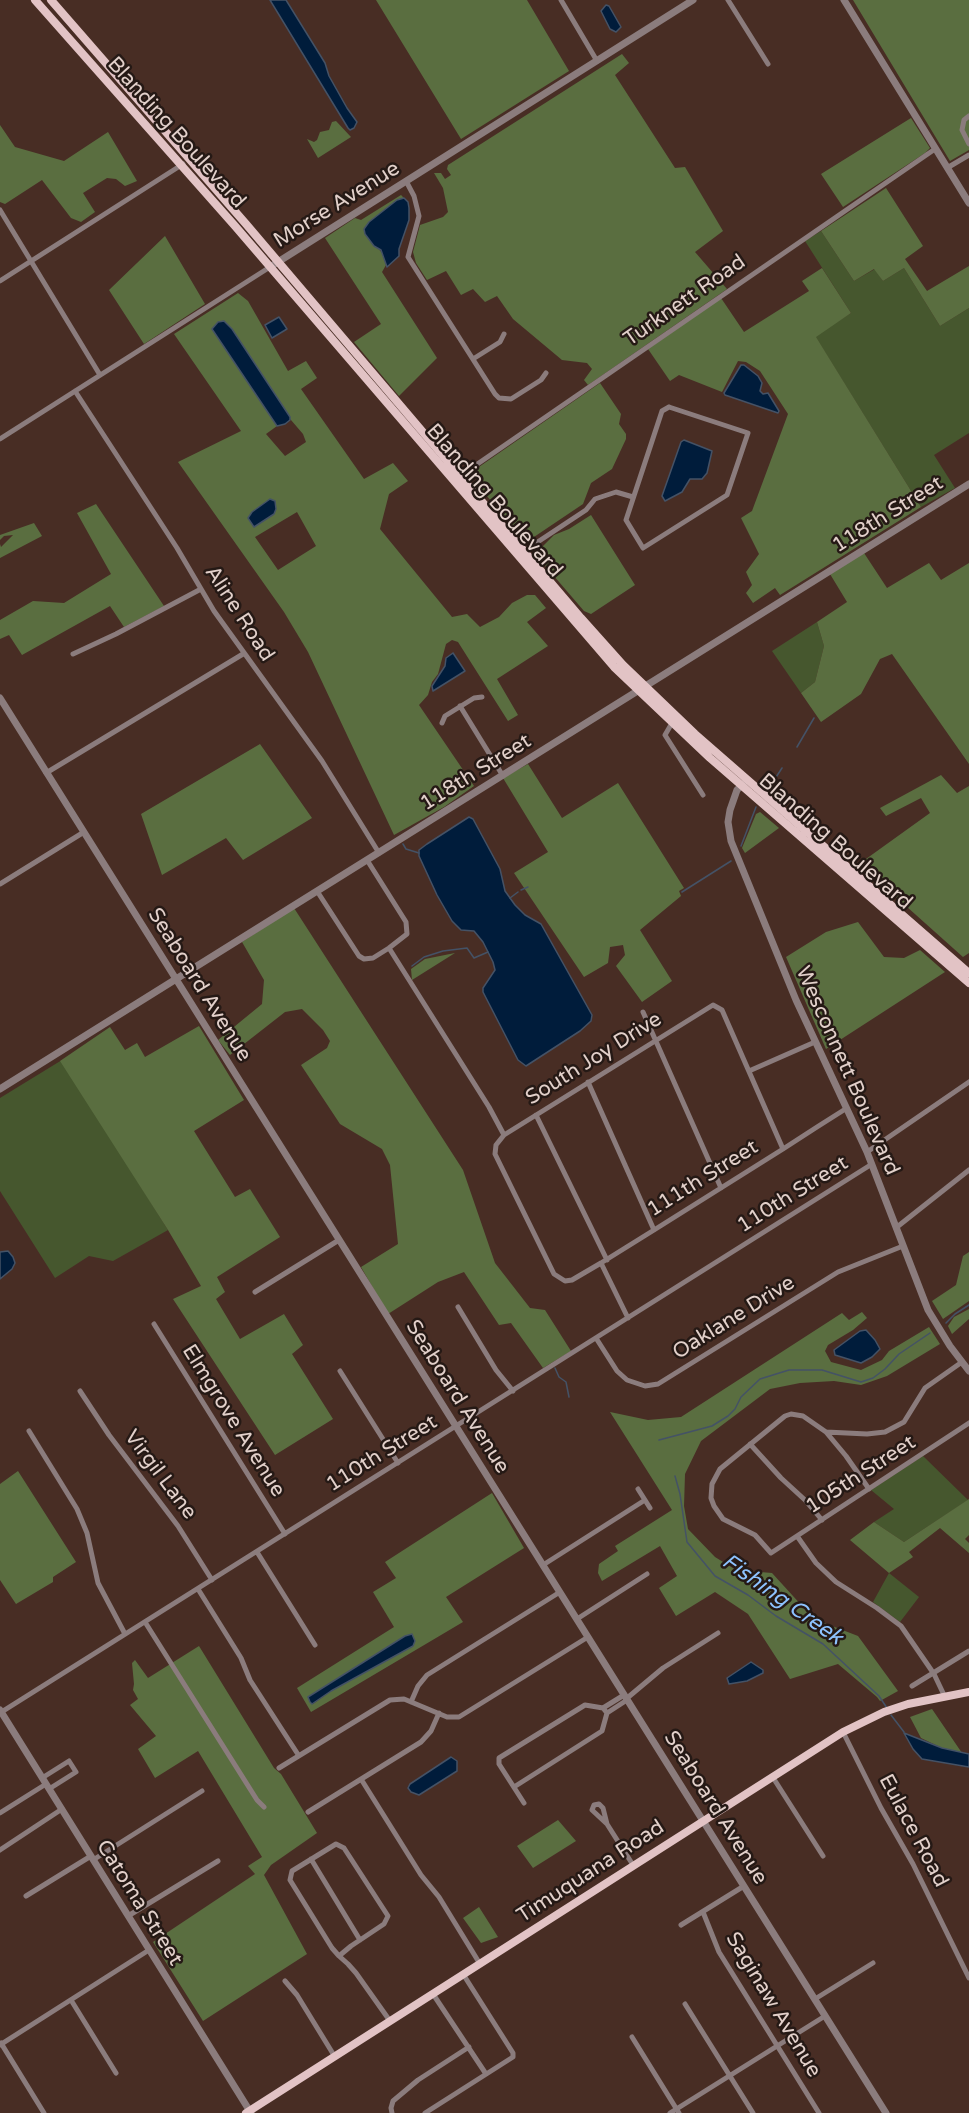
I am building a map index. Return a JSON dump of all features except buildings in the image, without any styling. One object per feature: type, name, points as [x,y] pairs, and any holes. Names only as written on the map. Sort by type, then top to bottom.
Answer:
[{"type":"main road","name":"Blanding Boulevard","points":[[35,0],[332,339],[396,407],[578,621],[672,723],[692,737]]},
{"type":"main road","name":"Blanding Boulevard","points":[[51,0],[279,262],[339,333],[396,407]]},
{"type":"main road","points":[[56,24],[67,31],[94,61],[99,64],[106,63]]},
{"type":"main road","points":[[225,215],[246,224]]},
{"type":"main road","points":[[332,339],[339,333]]},
{"type":"main road","name":"Blanding Boulevard","points":[[457,478],[503,539],[536,565],[578,621]]},
{"type":"main road","name":"Blanding Boulevard","points":[[641,690],[842,867],[969,973]]},
{"type":"main road","name":"Blanding Boulevard","points":[[842,867],[969,983]]},
{"type":"main road","points":[[901,923],[907,924],[933,946],[941,948]]},
{"type":"main road","name":"Timuquana Road","points":[[249,2112],[843,1732],[884,1712],[908,1704],[944,1695],[969,1692]]},
{"type":"street","points":[[561,0],[597,61]]},
{"type":"street","name":"Morse Avenue","points":[[0,439],[693,0]]},
{"type":"street","points":[[728,0],[768,64]]},
{"type":"street","points":[[844,0],[969,203]]},
{"type":"street","points":[[969,116],[964,120],[962,130],[969,144]]},
{"type":"street","name":"Turknett Road","points":[[457,478],[935,148]]},
{"type":"street","points":[[947,168],[969,155]]},
{"type":"street","points":[[0,281],[189,160]]},
{"type":"street","points":[[406,182],[414,196],[419,216],[408,257],[495,394],[504,399],[516,397],[541,380],[546,373]]},
{"type":"street","points":[[0,210],[100,375]]},
{"type":"street","points":[[473,359],[500,342],[504,334]]},
{"type":"street","name":"Aline Road","points":[[75,392],[243,654],[322,761],[379,853]]},
{"type":"street","points":[[669,407],[748,433],[727,495],[644,548],[626,520],[633,497],[662,411],[665,408],[669,407]]},
{"type":"street","name":"118th Street","points":[[0,1089],[969,484]]},
{"type":"street","points":[[520,552],[586,510],[595,499],[616,492],[633,497]]},
{"type":"street","points":[[73,654],[201,589]]},
{"type":"street","points":[[46,773],[243,654]]},
{"type":"street","points":[[442,723],[445,716],[460,706],[474,698],[482,697]]},
{"type":"street","name":"Seaboard Avenue","points":[[0,698],[886,2113]]},
{"type":"street","points":[[460,706],[503,776]]},
{"type":"street","points":[[672,723],[665,735],[703,795]]},
{"type":"street","name":"Wesconnett Boulevard","points":[[744,782],[737,790],[730,810],[728,822],[731,841],[815,1042],[873,1164],[928,1310],[945,1339],[969,1371]]},
{"type":"street","points":[[0,884],[84,832]]},
{"type":"street","points":[[317,891],[356,953],[364,959],[373,958],[406,934],[406,922],[368,860]]},
{"type":"street","points":[[389,948],[489,1107],[504,1135]]},
{"type":"street","name":"South Joy Drive","points":[[577,1278],[565,1281],[554,1274],[496,1159],[495,1149],[498,1140],[708,1006],[717,1006],[722,1010],[749,1071]]},
{"type":"street","points":[[643,1012],[720,1188]]},
{"type":"street","points":[[783,1149],[749,1071],[815,1042]]},
{"type":"street","points":[[588,1082],[654,1230]]},
{"type":"street","points":[[867,1152],[969,1082]]},
{"type":"street","name":"111th Street","points":[[577,1278],[847,1108]]},
{"type":"street","points":[[536,1115],[628,1318]]},
{"type":"street","name":"110th Street","points":[[0,1712],[873,1164]]},
{"type":"street","points":[[897,1227],[969,1170]]},
{"type":"street","points":[[255,1292],[339,1240]]},
{"type":"street","name":"Oaklane Drive","points":[[596,1338],[617,1371],[627,1380],[645,1386],[658,1384],[838,1272],[903,1246]]},
{"type":"street","points":[[458,1307],[496,1370],[513,1391]]},
{"type":"street","name":"Elmgrove Avenue","points":[[154,1324],[285,1534]]},
{"type":"street","points":[[826,1432],[876,1433],[898,1426],[908,1417],[925,1388],[962,1362]]},
{"type":"street","points":[[340,1371],[398,1463]]},
{"type":"street","name":"Virgil Lane","points":[[80,1391],[109,1435],[178,1526],[212,1580]]},
{"type":"street","points":[[822,1520],[750,1444],[779,1419],[797,1414],[809,1419],[826,1432],[869,1490]]},
{"type":"street","name":"105th Street","points":[[750,1444],[720,1469],[712,1484],[711,1498],[723,1519],[755,1535],[771,1553],[969,1423]]},
{"type":"street","points":[[29,1431],[76,1509],[87,1533],[98,1583],[125,1634]]},
{"type":"street","points":[[839,1447],[845,1434]]},
{"type":"street","points":[[638,1489],[650,1508]]},
{"type":"street","points":[[543,1565],[645,1500]]},
{"type":"street","points":[[797,1536],[816,1563],[836,1582],[878,1608],[901,1626],[934,1674],[944,1695]]},
{"type":"street","points":[[257,1552],[315,1645]]},
{"type":"street","points":[[577,1619],[647,1574]]},
{"type":"street","points":[[198,1589],[241,1658],[250,1680],[298,1756]]},
{"type":"street","points":[[411,1702],[418,1686],[427,1675],[560,1592]]},
{"type":"street","points":[[145,1622],[257,1800],[264,1807]]},
{"type":"street","points":[[524,1803],[499,1764],[499,1758],[585,1705],[605,1711],[626,1698],[663,1668],[718,1633]]},
{"type":"street","points":[[279,1768],[383,1703],[398,1698],[453,1717],[464,1714],[588,1637]]},
{"type":"street","points":[[912,1686],[968,1652]]},
{"type":"street","points":[[514,1787],[602,1731],[605,1711]]},
{"type":"street","name":"Catoma Street","points":[[0,1712],[249,2112]]},
{"type":"street","points":[[308,1812],[421,1742],[431,1731],[439,1713]]},
{"type":"street","name":"Eulace Road","points":[[843,1732],[880,1808],[913,1864],[969,1978]]},
{"type":"street","points":[[0,1813],[46,1784],[76,1772],[69,1761],[46,1784]]},
{"type":"street","points":[[772,1776],[823,1856]]},
{"type":"street","points":[[361,1779],[480,1964]]},
{"type":"street","points":[[26,1896],[202,1791]]},
{"type":"street","points":[[0,1850],[62,1809]]},
{"type":"street","points":[[607,1824],[633,1865]]},
{"type":"street","points":[[339,1956],[384,1924],[388,1916],[342,1846],[336,1844],[292,1871],[290,1880],[332,1948],[339,1956],[356,1973],[390,2021]]},
{"type":"street","points":[[311,1859],[360,1940]]},
{"type":"street","points":[[129,1917],[218,1861]]},
{"type":"street","points":[[681,1925],[744,1886]]},
{"type":"street","name":"Saginaw Avenue","points":[[703,1911],[719,1952],[819,2113]]},
{"type":"street","points":[[44,2113],[1,2043],[149,1950]]},
{"type":"street","points":[[815,1999],[873,1963]]},
{"type":"street","points":[[425,2113],[513,2055],[463,1974]]},
{"type":"street","points":[[285,1981],[297,1995],[335,2056]]},
{"type":"street","points":[[433,1994],[486,2074]]},
{"type":"street","points":[[71,2000],[116,2073]]},
{"type":"street","points":[[685,2004],[753,2113]]},
{"type":"street","points":[[670,2113],[678,2111],[825,2016]]},
{"type":"street","points":[[632,2037],[678,2111]]},
{"type":"street","points":[[392,2113],[393,2101],[418,2080],[469,2047]]},
{"type":"green space","points":[[376,0],[527,0],[569,71],[461,139]]},
{"type":"green space","points":[[853,0],[969,0],[969,150],[950,161]]},
{"type":"green space","points":[[622,54],[629,63],[615,75],[675,168],[685,167],[723,231],[695,252],[727,289],[588,385],[584,380],[592,369],[587,363],[562,360],[513,319],[497,296],[485,302],[473,289],[461,295],[446,271],[427,280],[416,263],[413,252],[420,225],[443,217],[448,212],[443,188],[434,173],[441,173],[445,179],[451,175],[447,169],[448,165]]},
{"type":"green space","points":[[911,118],[930,148],[843,207],[821,174]]},
{"type":"green space","points":[[336,121],[351,137],[318,158],[307,139],[314,142],[320,132],[329,130],[332,122]]},
{"type":"green space","points":[[0,125],[15,147],[64,161],[108,132],[137,181],[125,186],[116,179],[107,178],[83,193],[95,212],[81,222],[71,218],[42,180],[5,204],[0,202]]},
{"type":"green space","points":[[886,188],[923,246],[905,259],[927,291],[969,266],[969,308],[940,326],[904,268],[883,281],[874,269],[854,281],[821,231]]},
{"type":"green space","points":[[401,195],[404,198],[397,200],[372,220],[364,229],[365,234],[384,255],[386,265],[382,272],[437,358],[399,396],[354,342],[381,324],[325,238],[355,218],[361,220]]},
{"type":"green space","points":[[821,231],[854,281],[875,269],[883,281],[904,268],[940,326],[969,308],[969,433],[934,455],[955,488],[921,507],[815,336],[851,313],[805,241]]},
{"type":"green space","points":[[165,236],[205,304],[144,344],[109,290]]},
{"type":"green space","points":[[822,268],[851,313],[816,337],[921,507],[780,595],[775,588],[753,603],[746,593],[752,585],[746,572],[759,554],[741,518],[752,511],[788,414],[760,371],[746,362],[738,361],[722,392],[679,375],[670,381],[648,349],[721,298],[744,332],[809,291],[802,281]]},
{"type":"green space","points":[[238,293],[248,301],[288,371],[306,361],[317,378],[301,389],[364,479],[393,463],[408,481],[389,494],[380,529],[452,617],[467,614],[480,627],[499,617],[512,603],[527,595],[535,595],[546,608],[527,622],[548,646],[497,679],[518,715],[508,721],[458,642],[452,640],[446,644],[438,674],[432,682],[428,695],[419,705],[474,786],[444,807],[394,835],[308,652],[284,612],[178,462],[241,431],[174,334]],"holes":[[[213,329],[303,434],[306,442],[285,456],[266,434],[277,426]],[[297,512],[316,546],[278,570],[255,537]]]},
{"type":"green space","points":[[600,383],[621,414],[619,424],[626,434],[626,439],[612,469],[591,483],[583,504],[531,539],[524,541],[482,490],[482,480],[476,469]]},
{"type":"green space","points":[[96,504],[164,606],[124,627],[110,606],[22,655],[9,635],[0,639],[0,620],[33,601],[64,603],[111,574],[77,513]]},
{"type":"green space","points":[[591,515],[635,585],[591,614],[584,611],[535,554],[554,535],[569,529]]},
{"type":"green space","points":[[34,523],[42,536],[0,558],[0,544],[1,547],[13,535],[4,536],[0,540],[0,535]]},
{"type":"green space","points":[[864,553],[887,588],[929,563],[941,580],[969,563],[969,764],[892,654],[880,659],[861,694],[821,722],[801,693],[815,682],[824,646],[817,622],[847,602],[830,574]]},
{"type":"green space","points":[[817,622],[824,646],[815,682],[801,693],[772,651]]},
{"type":"green space","points":[[260,744],[312,818],[243,860],[226,838],[162,875],[141,814]]},
{"type":"green space","points":[[528,764],[562,818],[618,783],[684,888],[679,891],[681,896],[640,930],[672,981],[642,1002],[616,966],[625,955],[623,945],[610,947],[608,963],[584,977],[514,873],[548,852],[503,778]]},
{"type":"green space","points":[[941,775],[957,793],[969,786],[969,953],[963,957],[859,864],[930,813],[921,798],[886,816],[880,808]]},
{"type":"green space","points":[[760,812],[779,828],[745,853],[742,848],[756,814]]},
{"type":"green space","points":[[294,908],[463,1170],[495,1263],[530,1308],[545,1310],[571,1351],[543,1368],[511,1323],[499,1325],[464,1272],[438,1282],[388,1314],[361,1267],[398,1244],[390,1165],[382,1149],[340,1124],[301,1065],[327,1048],[330,1041],[323,1030],[302,1009],[285,1012],[230,1055],[218,1040],[262,1004],[264,980],[242,942]]},
{"type":"green space","points":[[858,922],[884,957],[904,958],[920,950],[945,972],[826,1049],[786,957],[826,932]]},
{"type":"green space","points":[[455,953],[412,980],[411,969],[425,959]]},
{"type":"green space","points":[[199,1026],[244,1100],[194,1131],[235,1197],[250,1189],[280,1237],[217,1277],[225,1292],[216,1299],[240,1339],[284,1314],[303,1345],[292,1354],[333,1419],[275,1455],[173,1299],[201,1286],[60,1061],[110,1027],[125,1050],[137,1043],[145,1057]]},
{"type":"green space","points":[[62,1060],[168,1230],[113,1261],[89,1256],[55,1278],[0,1191],[0,1098]]},
{"type":"green space","points":[[969,1252],[969,1301],[943,1319],[932,1301],[956,1285],[963,1256]]},
{"type":"green space","points":[[969,1309],[969,1319],[952,1334],[948,1326],[954,1317]]},
{"type":"green space","points":[[862,1312],[867,1318],[853,1330],[828,1345],[825,1351],[831,1362],[861,1370],[882,1360],[889,1351],[929,1327],[940,1344],[887,1376],[861,1385],[834,1381],[800,1383],[770,1389],[701,1441],[685,1474],[684,1506],[688,1529],[715,1557],[736,1570],[772,1573],[814,1619],[858,1636],[898,1691],[880,1701],[838,1664],[790,1679],[748,1614],[715,1592],[676,1616],[659,1588],[677,1576],[660,1546],[602,1581],[598,1573],[599,1564],[618,1551],[615,1546],[672,1510],[610,1412],[648,1420],[681,1417],[842,1313],[849,1320]]},
{"type":"green space","points":[[923,1456],[968,1500],[904,1542],[874,1522],[894,1509],[871,1490]]},
{"type":"green space","points":[[18,1471],[76,1562],[53,1577],[53,1582],[16,1604],[0,1580],[0,1484]]},
{"type":"green space","points":[[492,1493],[524,1548],[446,1597],[463,1622],[311,1712],[297,1688],[394,1627],[373,1592],[396,1578],[385,1562]],"holes":[[[405,1636],[313,1704],[309,1697]]]},
{"type":"green space","points":[[969,1499],[969,1535],[965,1539],[969,1543],[969,1553],[940,1528],[909,1552],[913,1557],[889,1573],[850,1540],[874,1522],[904,1542]]},
{"type":"green space","points":[[889,1573],[919,1597],[900,1622],[873,1602]]},
{"type":"green space","points":[[199,1646],[317,1833],[271,1865],[264,1875],[307,1954],[203,2021],[153,1942],[255,1874],[248,1866],[262,1857],[198,1751],[155,1778],[138,1749],[156,1736],[130,1705],[138,1699],[133,1690],[132,1663],[135,1660],[148,1678]]},
{"type":"green space","points":[[932,1709],[962,1753],[942,1748],[921,1738],[910,1717]]},
{"type":"green space","points":[[558,1820],[576,1841],[533,1868],[517,1846]]},
{"type":"green space","points":[[479,1907],[498,1937],[481,1943],[463,1918]]},
{"type":"water","points":[[270,0],[286,0],[325,63],[329,76],[357,122],[354,128],[350,130],[348,128]]},
{"type":"water","points":[[606,5],[609,6],[621,27],[616,32],[610,29],[601,11]]},
{"type":"water","points":[[404,198],[408,202],[409,220],[399,249],[399,256],[387,267],[381,250],[374,246],[364,229],[369,222],[397,200]]},
{"type":"water","points":[[279,317],[287,329],[272,338],[265,325]]},
{"type":"water","points":[[224,321],[232,329],[290,417],[285,424],[277,426],[212,329],[218,322]]},
{"type":"water","points":[[741,365],[758,376],[762,383],[760,391],[763,394],[768,393],[778,413],[725,395],[724,393]]},
{"type":"water","points":[[684,440],[712,451],[707,473],[702,479],[690,479],[682,492],[665,501],[662,496],[681,442]]},
{"type":"water","points":[[270,499],[275,501],[274,514],[254,527],[248,518],[252,512]]},
{"type":"water","points":[[453,653],[465,671],[433,691],[432,686],[445,666],[446,658]]},
{"type":"water","points":[[469,817],[473,819],[500,869],[505,891],[525,915],[541,924],[592,1015],[591,1021],[580,1031],[526,1066],[518,1060],[483,992],[483,988],[495,970],[483,942],[474,931],[461,930],[452,921],[419,856],[419,850]]},
{"type":"water","points":[[8,1251],[15,1263],[12,1269],[0,1279],[0,1252]]},
{"type":"water","points":[[866,1330],[880,1349],[872,1357],[861,1363],[835,1355],[834,1350],[860,1331]]},
{"type":"water","points":[[412,1634],[415,1641],[413,1646],[331,1691],[312,1704],[310,1702],[308,1697],[405,1636]]},
{"type":"water","points":[[751,1662],[763,1670],[763,1673],[747,1681],[729,1684],[727,1678]]},
{"type":"water","points":[[904,1733],[942,1748],[969,1754],[969,1767],[922,1759]]},
{"type":"water","points":[[451,1757],[457,1761],[457,1771],[419,1795],[411,1792],[408,1788],[410,1784]]},
{"type":"waterway","points":[[797,747],[814,718]]},
{"type":"waterway","points":[[769,788],[782,768]]},
{"type":"waterway","points":[[741,846],[756,807]]},
{"type":"waterway","points":[[403,844],[406,849],[419,853]]},
{"type":"waterway","points":[[682,892],[731,861]]},
{"type":"waterway","points":[[521,890],[528,887]]},
{"type":"waterway","points":[[510,898],[518,892]]},
{"type":"waterway","points":[[412,966],[424,957],[443,951],[467,948],[474,958],[488,952]]},
{"type":"waterway","points":[[946,1323],[969,1305]]},
{"type":"waterway","points":[[659,1440],[712,1426],[728,1416],[735,1409],[741,1397],[760,1379],[789,1370],[822,1370],[861,1382],[873,1378],[899,1354],[930,1333]]},
{"type":"waterway","points":[[555,1368],[559,1377],[566,1382],[569,1397]]},
{"type":"waterway","name":"Fishing Creek","points":[[675,1476],[687,1542],[715,1576],[823,1644],[879,1696],[887,1708]]},
{"type":"waterway","name":"Fishing Creek","points":[[891,1715],[904,1732]]}]
